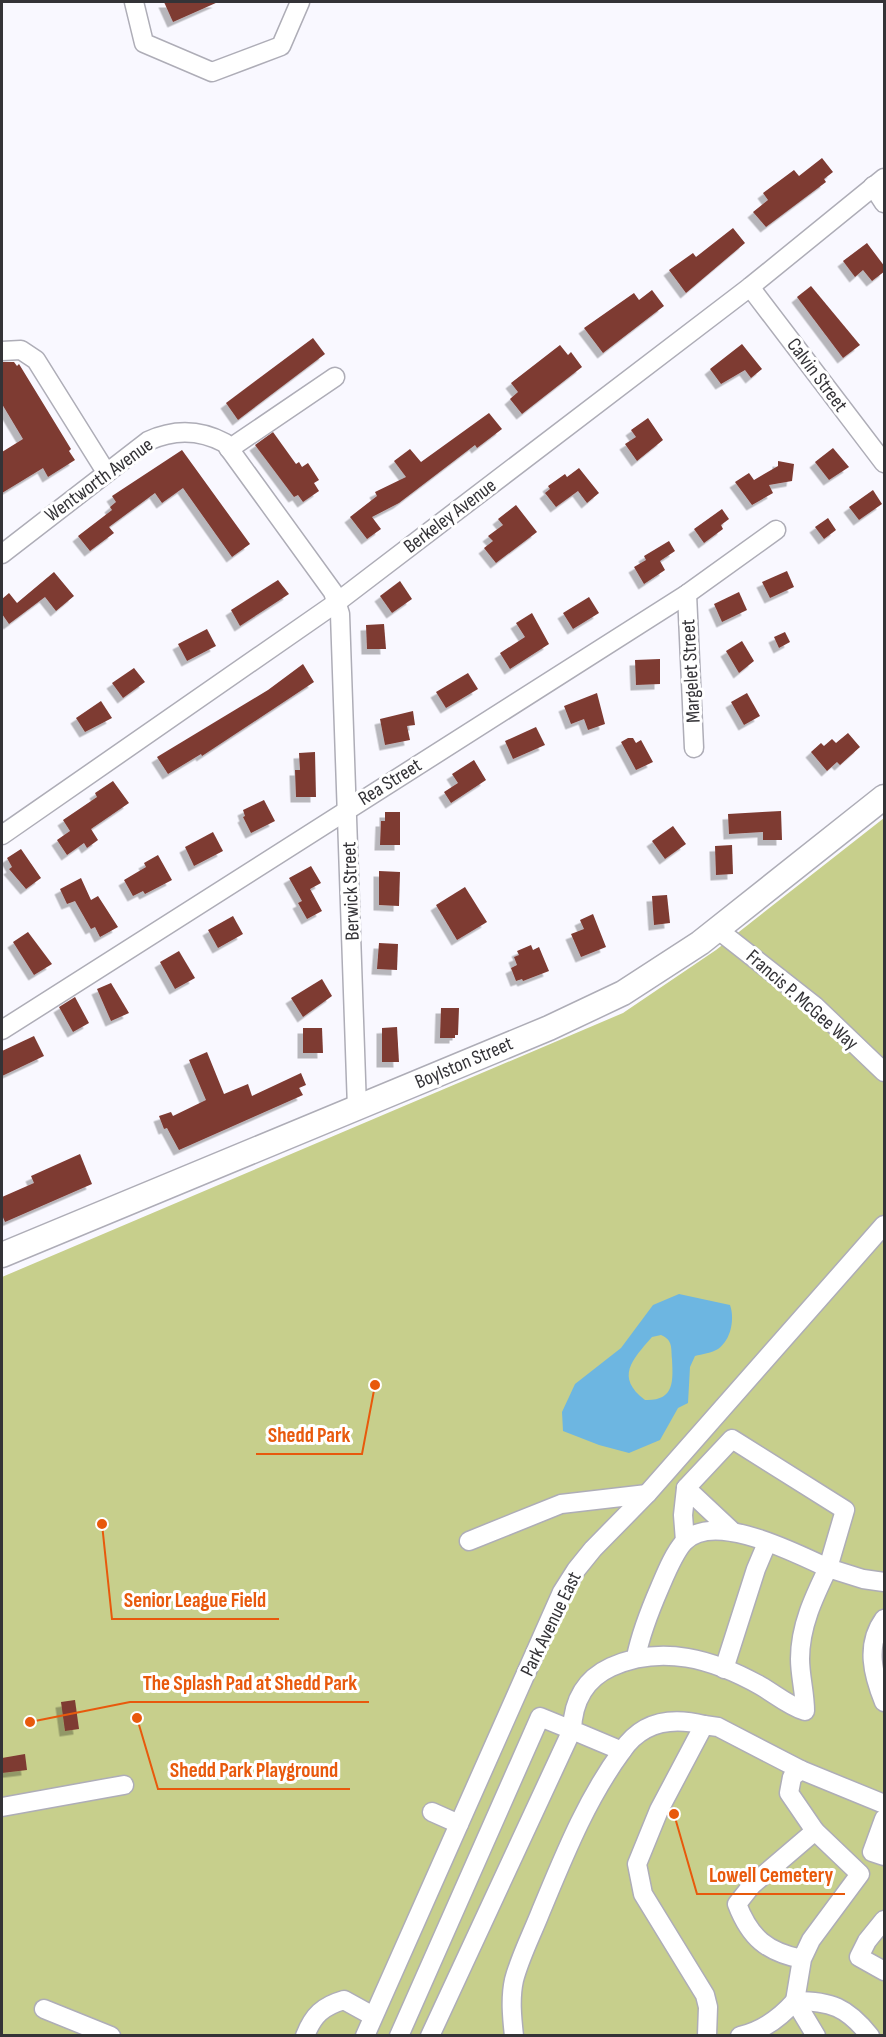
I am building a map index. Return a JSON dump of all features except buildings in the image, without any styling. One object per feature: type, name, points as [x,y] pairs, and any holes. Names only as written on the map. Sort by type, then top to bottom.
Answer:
[{"type":"main road","name":"Boylston Street","points":[[2,1255],[549,1028],[623,993],[717,929],[885,798]]},
{"type":"street","points":[[135,2],[144,43],[212,72],[281,46],[300,2]]},
{"type":"street","points":[[879,182],[885,203]]},
{"type":"street","name":"Berkeley Avenue","points":[[2,835],[336,603],[750,287],[879,182]]},
{"type":"street","name":"Calvin Street","points":[[750,287],[885,464]]},
{"type":"street","points":[[2,351],[21,350],[36,360],[106,472]]},
{"type":"street","points":[[229,449],[335,377]]},
{"type":"street","name":"Wentworth Avenue","points":[[2,554],[148,441],[167,434],[187,432],[206,435],[225,443],[333,592],[336,603]]},
{"type":"street","name":"Rea Street","points":[[2,1030],[687,594],[776,530]]},
{"type":"street","name":"Margelet Street","points":[[687,594],[694,748]]},
{"type":"street","name":"Berwick Street","points":[[336,603],[340,614],[349,808],[357,1108]]},
{"type":"street","name":"Francis P. McGee Way","points":[[717,929],[815,1006],[885,1072]]},
{"type":"street","name":"Park Avenue East","points":[[364,2036],[562,1592],[576,1570],[885,1225]]},
{"type":"street","points":[[430,2036],[572,1730],[576,1703],[589,1680],[636,1657],[655,1655],[688,1658],[750,1680],[805,1711],[800,1658],[802,1632],[813,1599],[828,1568],[844,1510],[732,1439],[687,1488],[683,1515],[685,1541]]},
{"type":"street","points":[[687,1488],[733,1532]]},
{"type":"street","points":[[469,1541],[561,1504],[646,1494]]},
{"type":"street","points":[[636,1657],[640,1638],[664,1576],[685,1541],[703,1532],[733,1532],[828,1568],[863,1579],[885,1582]]},
{"type":"street","points":[[724,1669],[756,1569],[767,1543]]},
{"type":"street","points":[[885,1619],[873,1641],[872,1661],[885,1702]]},
{"type":"street","points":[[399,2036],[540,1717],[622,1751]]},
{"type":"street","points":[[514,2036],[514,1981],[558,1871],[599,1782],[629,1741],[642,1731],[660,1723],[682,1719],[718,1727],[801,1770],[885,1804]]},
{"type":"street","points":[[704,1725],[659,1810],[637,1864],[644,1894],[700,1984],[708,2007],[707,2036]]},
{"type":"street","points":[[801,1770],[792,1777],[789,1793],[815,1831],[860,1874]]},
{"type":"street","points":[[2,1807],[123,1785]]},
{"type":"street","points":[[432,1812],[459,1824]]},
{"type":"street","points":[[750,2034],[784,2014],[795,2001],[802,1959],[825,1918],[878,1854],[885,1819]]},
{"type":"street","points":[[802,1959],[777,1954],[761,1942],[742,1918],[737,1904],[752,1886],[815,1831]]},
{"type":"street","points":[[885,1920],[867,1941],[859,1957],[885,1971]]},
{"type":"street","points":[[305,2036],[311,2020],[326,2005],[344,2000],[373,2016]]},
{"type":"street","points":[[795,2001],[816,2036]]},
{"type":"street","points":[[795,2001],[821,2001],[844,2010],[856,2017],[870,2036]]},
{"type":"street","points":[[44,2008],[111,2036]]},
{"type":"green space","points":[[884,818],[884,2035],[365,2035],[542,1636],[355,2035],[2,2035],[2,1277],[623,1013],[716,950]]},
{"type":"water","points":[[679,1294],[730,1305],[732,1323],[726,1340],[716,1350],[695,1356],[690,1367],[688,1403],[678,1408],[660,1440],[629,1453],[599,1445],[563,1431],[562,1412],[575,1384],[621,1348],[653,1305]],"holes":[[[661,1335],[665,1337],[671,1348],[672,1382],[667,1393],[662,1397],[645,1400],[631,1384],[630,1368],[638,1353],[652,1337]]]},
{"type":"place","name":"Shedd Park","points":[[375,1385]]},
{"type":"place","name":"Senior League Field","points":[[102,1524]]},
{"type":"place","name":"Shedd Park Playground","points":[[137,1718]]},
{"type":"place","name":"The Splash Pad at Shedd Park","points":[[30,1722]]},
{"type":"place","name":"Lowell Cemetery","points":[[674,1814]]}]
